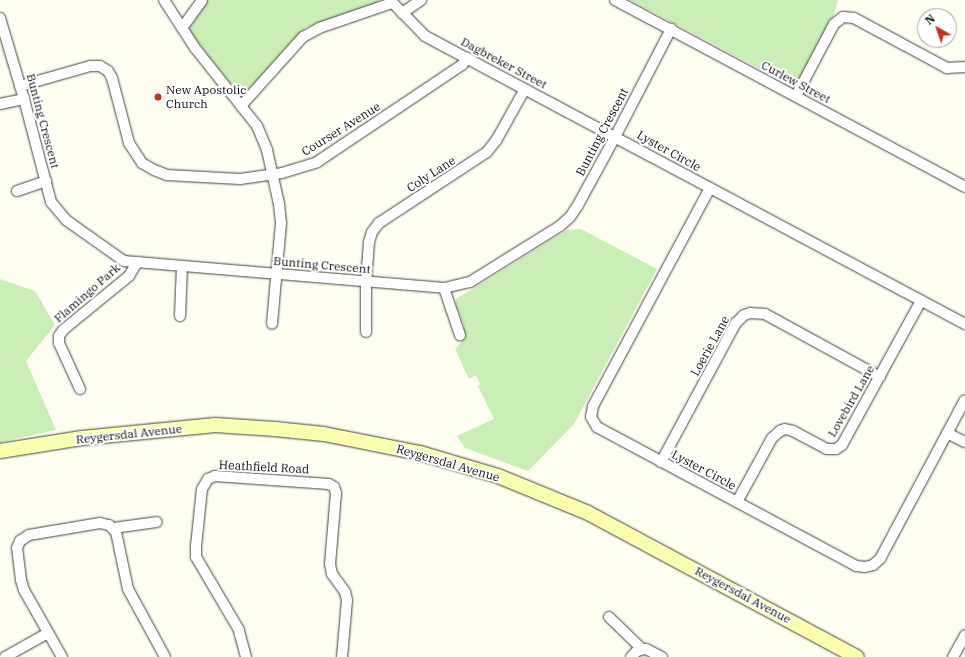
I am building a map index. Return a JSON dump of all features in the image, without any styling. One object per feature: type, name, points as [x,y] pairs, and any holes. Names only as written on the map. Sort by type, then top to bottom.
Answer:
[{"type":"main road","name":"Reygersdal Avenue","points":[[0,451],[82,438],[215,426],[275,429],[324,434],[420,453],[498,476],[588,513],[857,657]]},
{"type":"street","points":[[164,0],[195,48],[257,126],[262,137],[272,174],[281,223],[272,324]]},
{"type":"street","points":[[182,28],[202,0]]},
{"type":"street","points":[[402,13],[421,0]]},
{"type":"street","name":"Curlew Street","points":[[615,0],[965,187]]},
{"type":"street","points":[[241,106],[294,45],[307,35],[319,28],[391,2]]},
{"type":"street","name":"Dagbreker Street","points":[[391,2],[425,36],[615,137]]},
{"type":"street","points":[[796,96],[834,24],[843,17],[854,18],[947,68],[965,66]]},
{"type":"street","name":"Bunting Crescent","points":[[0,18],[24,99],[51,202],[66,220],[124,261],[444,288],[470,282],[565,222],[578,205],[615,137],[670,29]]},
{"type":"street","name":"Courser Avenue","points":[[20,86],[90,66],[100,66],[108,71],[112,78],[129,143],[138,158],[148,167],[167,175],[240,179],[282,173],[317,162],[462,65],[467,58]]},
{"type":"street","name":"Coly Lane","points":[[366,332],[366,282],[369,242],[375,227],[487,152],[498,138],[525,89]]},
{"type":"street","points":[[0,104],[24,99]]},
{"type":"street","name":"Lyster Circle","points":[[615,137],[965,324]]},
{"type":"street","points":[[17,190],[46,181]]},
{"type":"street","name":"Lyster Circle","points":[[710,188],[590,413],[591,420],[597,427],[856,566],[868,566],[880,559],[965,400]]},
{"type":"street","name":"Flamingo Park","points":[[80,389],[59,343],[59,336],[63,330],[129,276],[137,262]]},
{"type":"street","points":[[180,316],[182,266]]},
{"type":"street","points":[[444,288],[460,335]]},
{"type":"street","name":"Lovebird Lane","points":[[737,502],[775,434],[780,431],[789,430],[827,449],[839,448],[845,442],[921,301]]},
{"type":"street","name":"Loerie Lane","points":[[661,462],[736,323],[750,313],[765,314],[880,377]]},
{"type":"street","points":[[948,433],[965,442]]},
{"type":"street","name":"Heathfield Road","points":[[246,657],[240,630],[196,557],[202,489],[206,482],[215,476],[329,484],[334,488],[336,493],[330,564],[332,574],[345,592],[347,600],[342,657]]},
{"type":"street","points":[[62,657],[21,580],[16,552],[20,541],[29,535],[100,523],[113,528],[156,522]]},
{"type":"street","points":[[113,528],[118,536],[125,580],[130,594],[165,657]]},
{"type":"street","points":[[608,617],[642,649],[650,650],[662,657]]},
{"type":"street","points":[[5,657],[48,633]]},
{"type":"street","points":[[953,657],[965,636]]},
{"type":"street","points":[[631,657],[642,649]]},
{"type":"green space","points":[[208,0],[379,0],[375,5],[306,27],[250,91],[243,94],[237,92],[190,32],[190,25]]},
{"type":"green space","points":[[630,0],[838,0],[833,17],[801,77],[796,81],[789,83]]},
{"type":"green space","points":[[581,229],[657,269],[574,424],[528,471],[465,448],[457,436],[494,419],[478,386],[480,384],[476,375],[469,379],[455,349],[463,340],[464,326],[456,305],[456,299],[567,230]]},
{"type":"green space","points":[[0,279],[35,291],[55,325],[26,361],[56,430],[0,442]]},
{"type":"place","name":"New Apostolic Church","points":[[158,97]]}]
